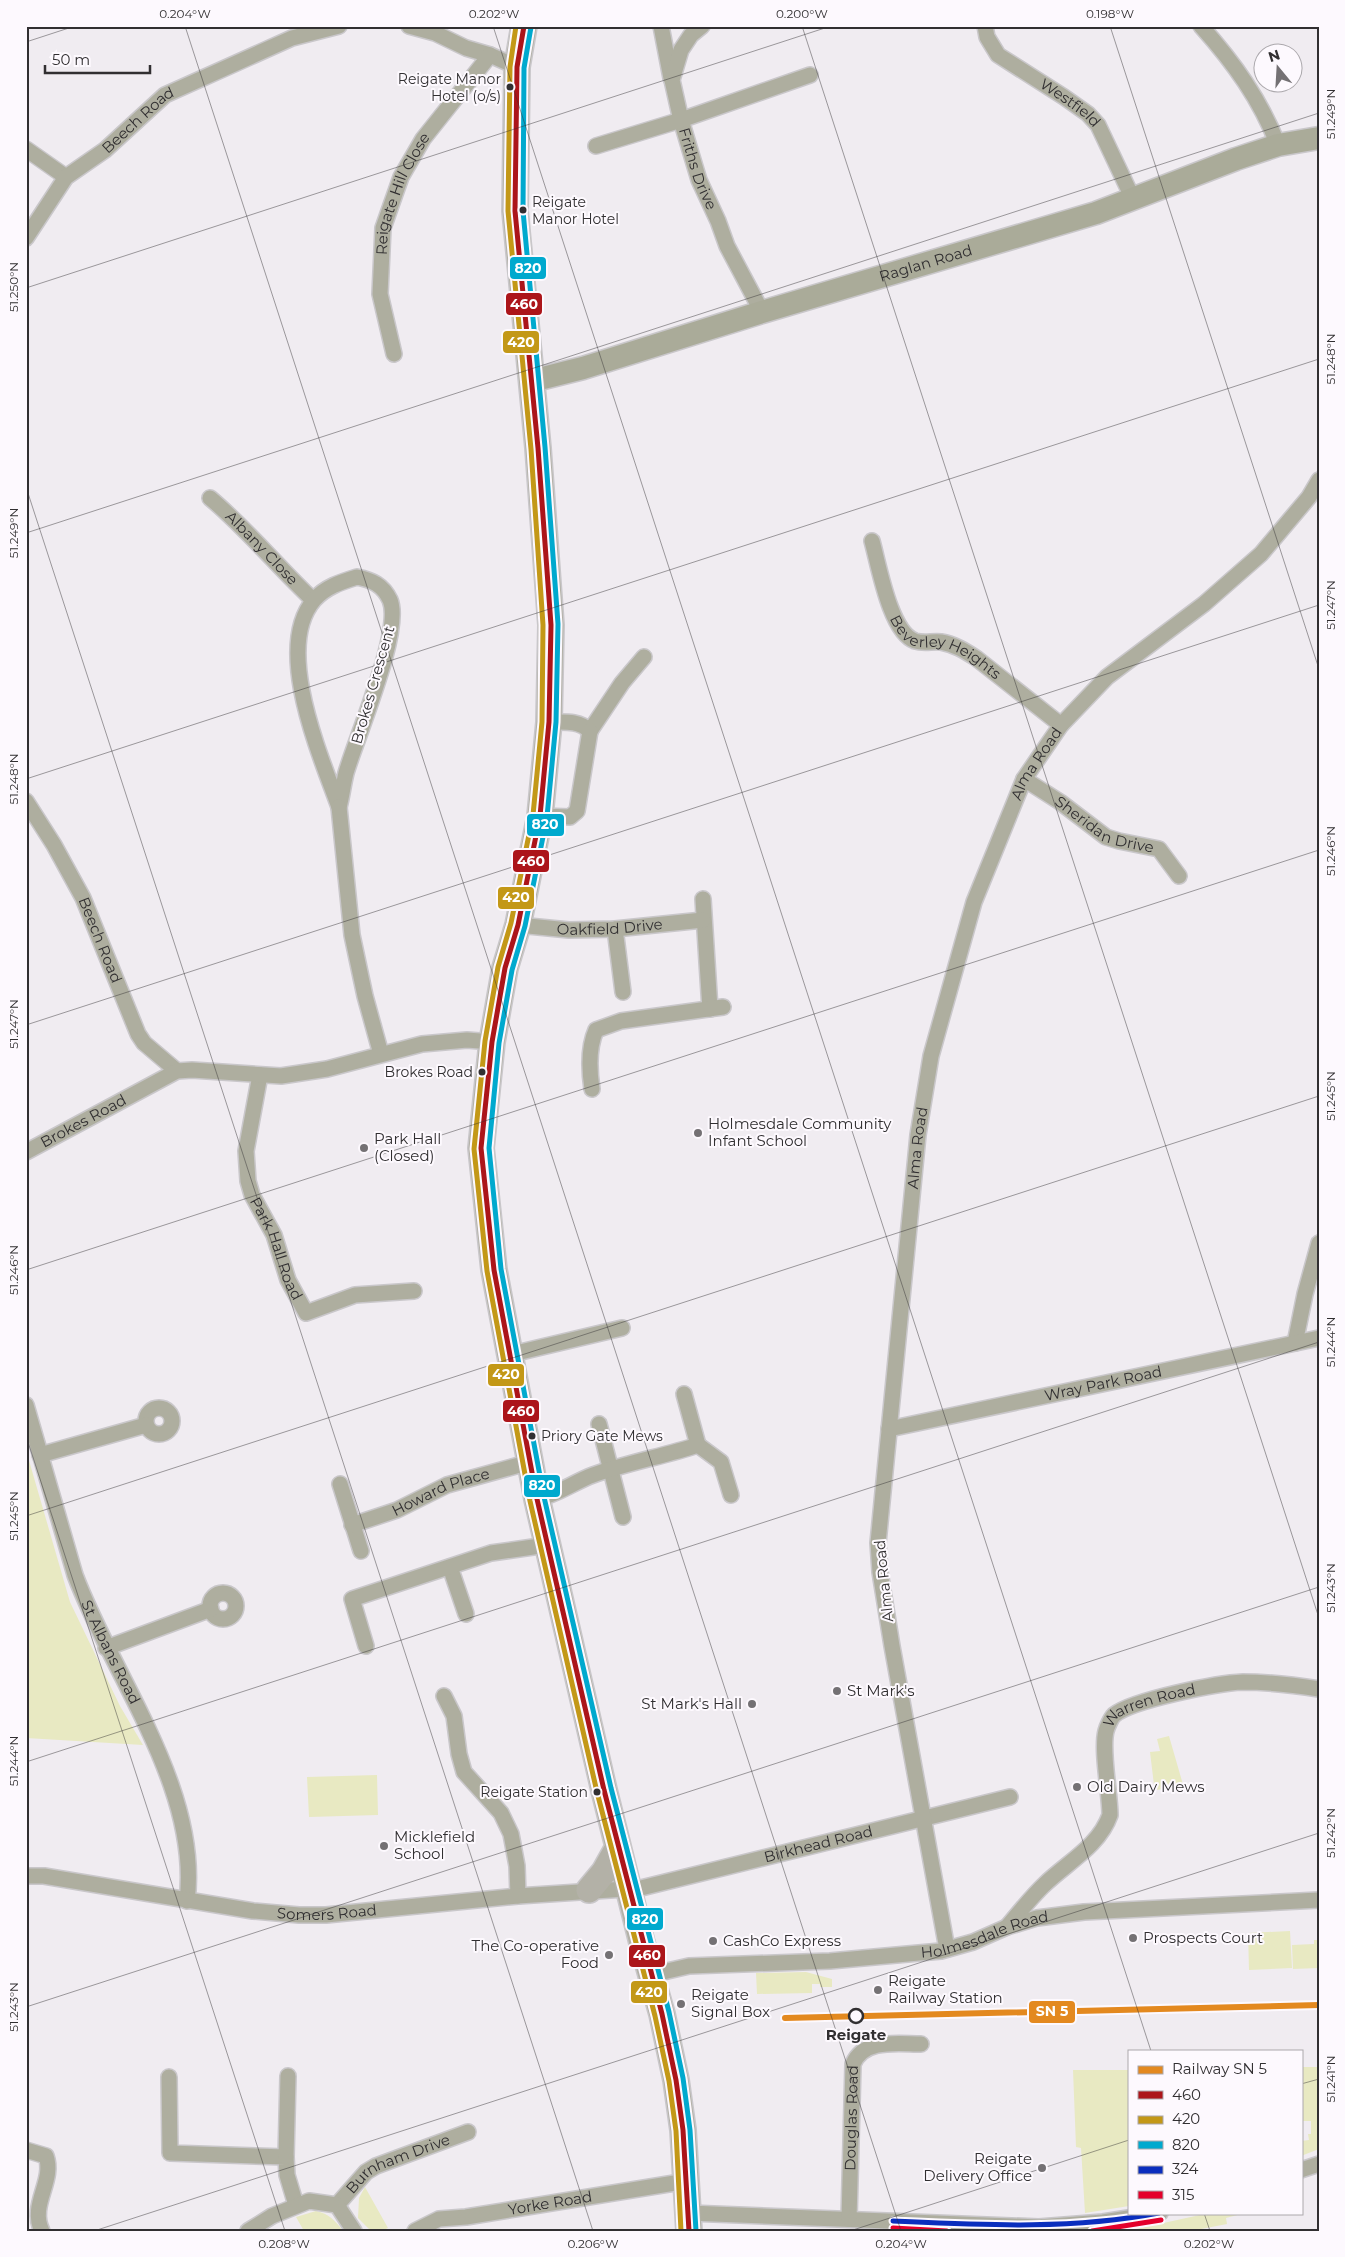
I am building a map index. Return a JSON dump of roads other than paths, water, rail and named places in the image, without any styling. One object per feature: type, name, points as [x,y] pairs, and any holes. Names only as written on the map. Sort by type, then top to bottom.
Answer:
[{"type":"main road","points":[[524,26],[518,67],[515,211],[538,448],[551,625],[549,722],[540,816],[518,925],[505,968],[492,1042],[481,1148],[494,1270],[508,1355],[537,1499],[628,1889],[663,2022],[679,2096],[689,2222]]},
{"type":"main road","points":[[589,1890],[604,1872],[618,1846]]},
{"type":"street","name":"Beech Road","points":[[26,238],[66,177],[105,150],[165,95],[292,38],[339,26]]},
{"type":"street","points":[[409,26],[435,33],[466,48],[490,54],[518,67]]},
{"type":"street","points":[[661,26],[672,80]]},
{"type":"street","name":"Friths Drive","points":[[702,26],[691,35],[681,50],[672,80],[681,120],[699,180],[727,246],[762,312]]},
{"type":"street","name":"Westfield","points":[[985,26],[988,37],[998,55],[1064,97],[1088,114],[1098,125],[1133,198]]},
{"type":"street","points":[[1201,26],[1256,97],[1278,145]]},
{"type":"street","name":"Reigate Hill Close","points":[[394,354],[380,294],[383,228],[401,177],[423,139],[490,54]]},
{"type":"street","points":[[596,146],[681,120],[810,75]]},
{"type":"street","name":"Raglan Road","points":[[531,380],[583,368],[762,312],[1096,213],[1278,145],[1319,138]]},
{"type":"street","points":[[26,150],[66,177]]},
{"type":"street","name":"Alma Road","points":[[947,1949],[922,1819],[880,1572],[878,1544],[918,1135],[931,1056],[974,902],[1024,779],[1061,725],[1107,676],[1204,604],[1261,554],[1309,497],[1319,480]]},
{"type":"street","name":"Albany Close","points":[[210,498],[246,530],[269,557],[313,600]]},
{"type":"street","name":"Beverley Heights","points":[[872,541],[892,611],[904,634],[914,640],[927,643],[941,642],[962,649],[1061,725]]},
{"type":"street","name":"Brokes Crescent","points":[[340,807],[318,750],[299,683],[300,640],[304,618],[313,600],[328,588],[357,577],[379,584],[390,600],[393,616],[383,660],[346,773],[340,807],[352,935],[365,996],[381,1054]]},
{"type":"street","points":[[540,816],[570,817],[577,811],[590,731],[622,683],[644,657]]},
{"type":"street","points":[[549,722],[576,722],[584,725],[590,731]]},
{"type":"street","name":"Sheridan Drive","points":[[1024,779],[1060,802],[1106,836],[1119,841],[1159,849],[1179,876]]},
{"type":"street","name":"Beech Road","points":[[26,801],[54,845],[83,898],[138,1034],[144,1043],[177,1071]]},
{"type":"street","points":[[592,1089],[590,1057],[596,1030],[621,1021],[717,1008],[703,920],[703,900]]},
{"type":"street","name":"Oakfield Drive","points":[[518,925],[569,930],[615,929],[703,920]]},
{"type":"street","points":[[615,929],[623,992]]},
{"type":"street","points":[[177,1071],[192,1070],[281,1076],[327,1069],[422,1044],[448,1041],[492,1042]]},
{"type":"street","name":"Brokes Road","points":[[26,1152],[136,1092],[153,1086],[177,1071]]},
{"type":"street","name":"Park Hall Road","points":[[260,1075],[259,1089],[248,1133],[246,1166],[248,1180],[252,1195],[274,1235],[288,1280],[306,1314],[355,1295],[414,1291]]},
{"type":"street","points":[[1295,1344],[1319,1243]]},
{"type":"street","points":[[508,1355],[622,1328]]},
{"type":"street","name":"Wray Park Road","points":[[888,1429],[1319,1338]]},
{"type":"street","points":[[684,1394],[698,1446],[721,1462],[731,1494]]},
{"type":"street","name":"St Albans Road","points":[[26,1405],[75,1575],[85,1602],[154,1744],[177,1799],[186,1851],[187,1902]]},
{"type":"street","points":[[599,1424],[622,1517]]},
{"type":"street","points":[[40,1455],[146,1425]]},
{"type":"street","points":[[537,1499],[550,1496],[570,1484],[610,1469],[698,1446]]},
{"type":"street","name":"Howard Place","points":[[352,1524],[397,1510],[447,1485],[530,1462]]},
{"type":"street","points":[[340,1484],[361,1551]]},
{"type":"street","points":[[366,1646],[352,1599],[496,1552],[531,1549],[547,1545]]},
{"type":"street","points":[[450,1567],[466,1614]]},
{"type":"street","points":[[106,1648],[211,1609]]},
{"type":"street","name":"Warren Road","points":[[1007,1928],[1045,1883],[1096,1839],[1107,1825],[1110,1815],[1104,1744],[1106,1731],[1113,1715],[1128,1708],[1201,1686],[1241,1682],[1273,1682],[1319,1689]]},
{"type":"street","points":[[444,1696],[454,1716],[459,1754],[464,1772],[501,1813],[511,1834],[517,1866],[518,1896]]},
{"type":"street","name":"Birkhead Road","points":[[628,1889],[641,1888],[1010,1797]]},
{"type":"street","name":"Somers Road","points":[[26,1876],[44,1876],[187,1902],[299,1916],[589,1890],[628,1889]]},
{"type":"street","name":"Holmesdale Road","points":[[650,1976],[689,1966],[830,1961],[947,1949],[972,1942],[1037,1918],[1084,1912],[1319,1900]]},
{"type":"street","name":"Douglas Road","points":[[849,2219],[853,2064],[856,2056],[863,2049],[872,2046],[921,2044]]},
{"type":"street","points":[[288,2076],[287,2175],[296,2205]]},
{"type":"street","points":[[169,2077],[170,2153],[286,2157]]},
{"type":"street","name":"Burnham Drive","points":[[337,2205],[362,2177],[376,2166],[468,2132]]},
{"type":"street","points":[[26,2150],[46,2156],[49,2164],[39,2201],[38,2216],[42,2231]]},
{"type":"street","points":[[1302,2170],[1319,2164]]},
{"type":"street","name":"Yorke Road","points":[[415,2231],[444,2218],[461,2218],[687,2181]]},
{"type":"street","name":"Burnham Drive","points":[[248,2231],[296,2205],[309,2201],[337,2205],[354,2231]]},
{"type":"street","points":[[689,2222],[849,2219],[1039,2227],[1103,2222],[1154,2214]]},
{"type":"place","name":"Reigate Manor Hotel (o/s)","points":[[510,87]]},
{"type":"place","name":"Reigate Manor Hotel","points":[[523,210]]},
{"type":"place","name":"Brokes Road","points":[[482,1072]]},
{"type":"place","name":"Holmesdale Community Infant School","points":[[698,1133]]},
{"type":"place","name":"Park Hall (Closed)","points":[[364,1148]]},
{"type":"place","name":"Priory Gate Mews","points":[[532,1436]]},
{"type":"place","name":"St Mark's","points":[[837,1691]]},
{"type":"place","name":"St Mark's Hall","points":[[752,1704]]},
{"type":"place","name":"Old Dairy Mews","points":[[1077,1787]]},
{"type":"place","name":"Reigate Station","points":[[597,1792]]},
{"type":"place","name":"Micklefield School","points":[[384,1846]]},
{"type":"place","name":"Prospects Court","points":[[1133,1938]]},
{"type":"place","name":"CashCo Express","points":[[713,1941]]},
{"type":"place","name":"The Co-operative Food","points":[[609,1955]]},
{"type":"place","name":"Reigate Railway Station","points":[[878,1990]]},
{"type":"place","name":"Reigate Signal Box","points":[[681,2004]]},
{"type":"place","name":"Reigate","points":[[856,2016]]},
{"type":"place","name":"Reigate Delivery Office","points":[[1042,2168]]}]
